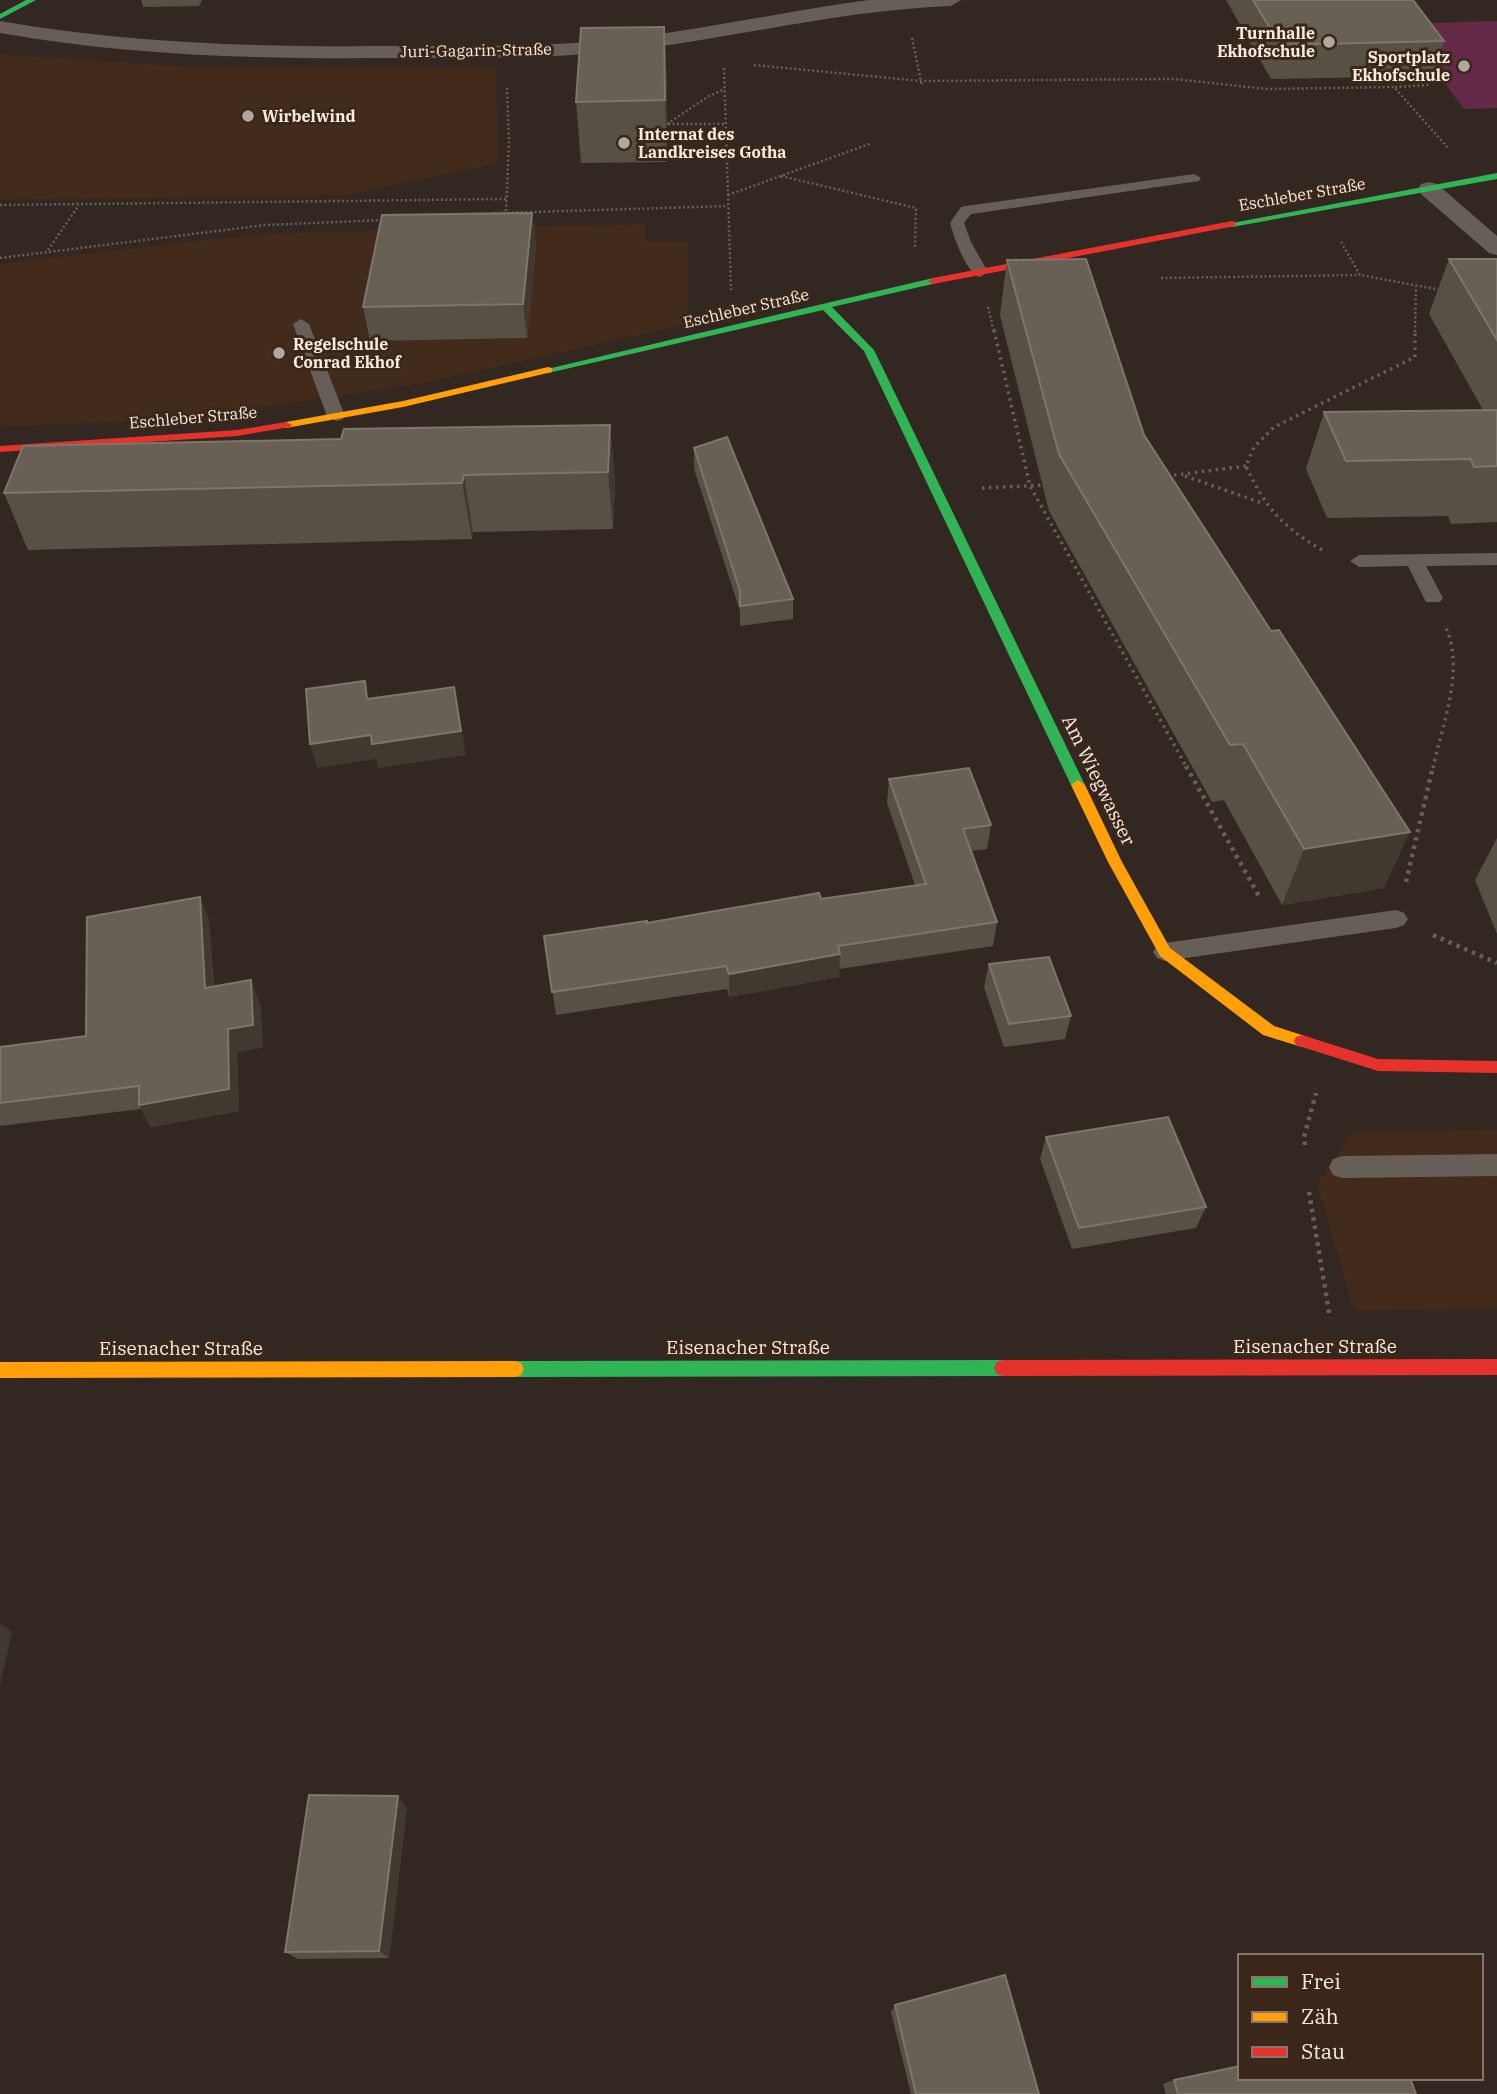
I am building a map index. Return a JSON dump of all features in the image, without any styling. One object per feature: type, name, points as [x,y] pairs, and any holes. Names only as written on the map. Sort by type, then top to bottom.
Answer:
[{"type":"street","points":[[0,17],[32,0]]},
{"type":"street","name":"Juri-Gagarin-Straße","points":[[0,27],[53,37],[183,49],[332,53],[507,51],[618,45],[693,36],[775,20],[884,4],[951,0]]},
{"type":"street","name":"Eschleber Straße","points":[[0,449],[237,433],[403,404],[979,272],[1497,176]]},
{"type":"street","points":[[1429,189],[1497,248]]},
{"type":"street","name":"Am Wiegwasser","points":[[826,307],[869,350],[1115,862],[1165,952],[1269,1031],[1378,1065],[1497,1067]]},
{"type":"street","name":"Eisenacher Straße","points":[[0,1370],[1497,1367]]},
{"type":"lane","points":[[979,272],[963,242],[957,223],[965,210],[1194,178]]},
{"type":"lane","points":[[301,324],[336,416]]},
{"type":"lane","points":[[1359,561],[1497,559]]},
{"type":"lane","points":[[1415,560],[1433,598]]},
{"type":"lane","points":[[1165,952],[1396,919]]},
{"type":"lane","points":[[1342,1167],[1497,1165]]},
{"type":"path","points":[[693,36],[724,62],[921,81],[1174,79],[1267,89],[1429,85]]},
{"type":"path","points":[[912,36],[922,86]]},
{"type":"path","points":[[724,62],[732,329]]},
{"type":"path","points":[[1394,87],[1477,180]]},
{"type":"path","points":[[506,211],[508,89]]},
{"type":"path","points":[[725,89],[709,96],[667,124],[726,124]]},
{"type":"path","points":[[728,195],[872,143]]},
{"type":"path","points":[[781,176],[916,208]]},
{"type":"path","points":[[0,205],[506,199]]},
{"type":"path","points":[[48,251],[79,204]]},
{"type":"path","points":[[466,214],[728,206]]},
{"type":"path","points":[[1322,208],[1360,275]]},
{"type":"path","points":[[0,258],[265,225],[387,220]]},
{"type":"path","points":[[979,272],[1030,486],[1281,935]]},
{"type":"path","points":[[1159,278],[1360,275],[1443,291]]},
{"type":"path","points":[[1359,561],[1323,550],[1282,526],[1262,503],[1246,466],[1254,447],[1274,428],[1415,357],[1416,286]]},
{"type":"path","points":[[1158,477],[1246,466]]},
{"type":"path","points":[[1184,475],[1262,503]]},
{"type":"path","points":[[936,491],[1055,484]]},
{"type":"path","points":[[1433,598],[1451,639],[1453,680],[1396,919],[1497,963]]},
{"type":"path","points":[[1305,1149],[1304,1137],[1314,1096],[1340,1053]]},
{"type":"path","points":[[1308,1185],[1322,1258],[1335,1367]]},
{"type":"shaded area","name":"Sportplatz Ekhofschule","points":[[1497,21],[1497,108],[1464,109],[1400,24]]},
{"type":"shaded area","name":"Wirbelwind","points":[[0,54],[188,67],[496,67],[498,163],[346,195],[0,200]]},
{"type":"shaded area","name":"Regelschule Conrad Ekhof","points":[[645,224],[645,242],[688,242],[688,324],[429,382],[278,405],[149,421],[0,427],[0,264],[232,237],[310,232]]},
{"type":"shaded area","points":[[1497,1130],[1497,1309],[1354,1310],[1317,1184],[1354,1132]]},
{"type":"building","points":[[1253,0],[1413,0],[1444,41],[1280,45]]},
{"type":"building","points":[[664,27],[665,100],[576,102],[581,28]]},
{"type":"building","points":[[532,213],[523,304],[363,307],[382,215]]},
{"type":"building","points":[[1086,259],[1144,435],[1271,631],[1279,630],[1410,832],[1304,849],[1243,744],[1230,745],[1059,454],[1007,260]]},
{"type":"building","points":[[1449,259],[1497,259],[1497,340]]},
{"type":"building","points":[[1497,410],[1497,466],[1474,467],[1471,459],[1346,461],[1324,412]]},
{"type":"building","points":[[610,425],[608,472],[464,475],[462,483],[4,493],[23,446],[341,439],[344,429]]},
{"type":"building","points":[[727,437],[793,599],[740,606],[740,591],[694,448]]},
{"type":"building","points":[[365,681],[367,699],[454,687],[461,731],[372,744],[371,735],[310,744],[306,689]]},
{"type":"building","points":[[969,768],[991,825],[963,829],[997,922],[838,946],[840,954],[729,974],[726,966],[552,992],[544,936],[647,923],[819,893],[821,899],[926,884],[889,779]]},
{"type":"building","points":[[200,897],[205,988],[251,980],[253,1025],[228,1029],[229,1089],[139,1105],[139,1086],[0,1103],[0,1047],[86,1036],[87,917]]},
{"type":"building","points":[[1049,957],[1071,1016],[1009,1024],[989,964]]},
{"type":"building","points":[[1168,1117],[1206,1207],[1079,1228],[1046,1137]]},
{"type":"building","points":[[309,1795],[398,1796],[379,1951],[285,1952]]},
{"type":"building","points":[[1005,1975],[1039,2094],[916,2094],[895,2005]]},
{"type":"building","points":[[1238,2066],[1238,2080],[1411,2080],[1416,2094],[1178,2094],[1174,2080]]},
{"type":"traffic: fast","points":[[0,17],[32,0]]},
{"type":"traffic: fast","points":[[1232,224],[1497,176]]},
{"type":"traffic: fast","points":[[548,370],[933,281]]},
{"type":"traffic: fast","points":[[826,307],[869,350],[1078,785]]},
{"type":"traffic: fast","points":[[515,1369],[1003,1368]]},
{"type":"traffic: slow","points":[[286,425],[403,404],[548,370]]},
{"type":"traffic: slow","points":[[1078,785],[1115,862],[1165,952],[1269,1031],[1302,1041]]},
{"type":"traffic: slow","points":[[0,1370],[515,1369]]},
{"type":"traffic: jam","points":[[933,281],[1232,224]]},
{"type":"traffic: jam","points":[[0,449],[237,433],[286,425]]},
{"type":"traffic: jam","points":[[1302,1041],[1378,1065],[1497,1067]]},
{"type":"traffic: jam","points":[[1003,1368],[1497,1367]]},
{"type":"place","name":"Turnhalle Ekhofschule","points":[[1329,42]]},
{"type":"place","name":"Sportplatz Ekhofschule","points":[[1464,66]]},
{"type":"place","name":"Wirbelwind","points":[[248,116]]},
{"type":"place","name":"Internat des Landkreises Gotha","points":[[624,143]]},
{"type":"place","name":"Regelschule Conrad Ekhof","points":[[279,353]]}]
